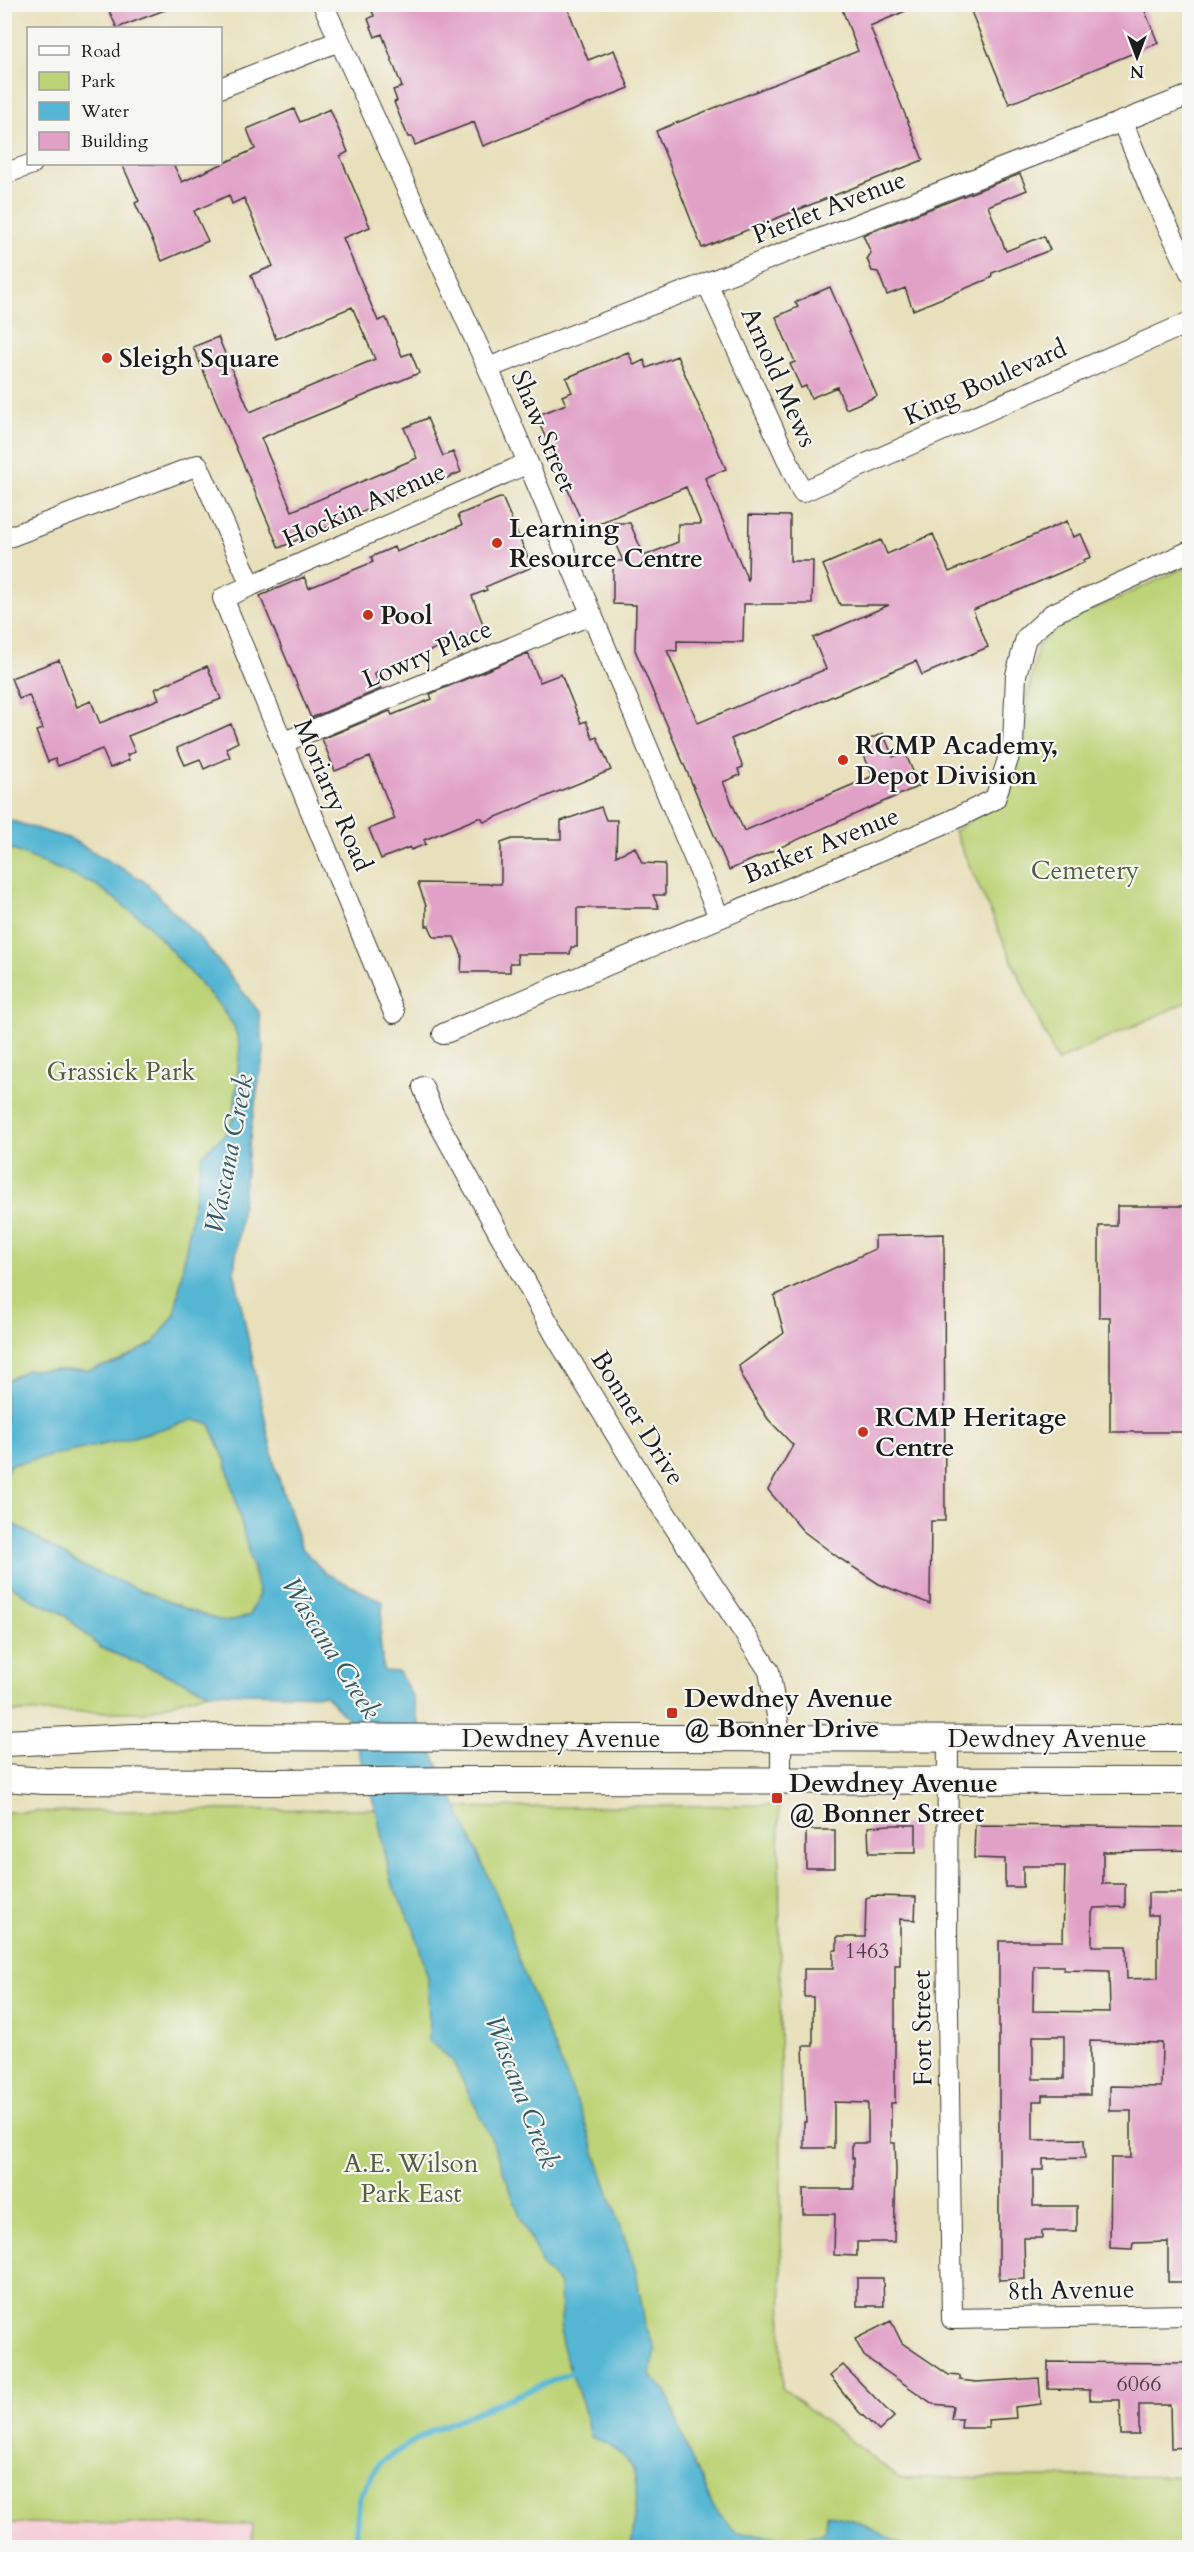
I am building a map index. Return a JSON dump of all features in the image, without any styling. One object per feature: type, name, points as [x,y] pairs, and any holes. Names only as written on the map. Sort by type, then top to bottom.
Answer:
[{"type":"main road","name":"Dewdney Avenue","points":[[4,1743],[135,1737],[1190,1739]]},
{"type":"main road","name":"Dewdney Avenue","points":[[4,1778],[44,1781],[276,1782],[1190,1781]]},
{"type":"street","name":"Shaw Street","points":[[323,4],[488,368],[719,917]]},
{"type":"street","points":[[222,87],[339,41]]},
{"type":"street","name":"Pierlet Avenue","points":[[488,368],[1190,95]]},
{"type":"street","points":[[1122,121],[1190,272]]},
{"type":"street","points":[[4,174],[29,165]]},
{"type":"street","name":"Arnold Mews","points":[[707,283],[802,492]]},
{"type":"street","name":"King Boulevard","points":[[802,492],[1190,322]]},
{"type":"street","name":"Hockin Avenue","points":[[223,598],[528,463]]},
{"type":"street","points":[[4,538],[198,465],[251,585]]},
{"type":"street","name":"Barker Avenue","points":[[443,1034],[948,822],[995,799],[1013,744],[1016,675],[1026,638],[1052,614],[1190,550]]},
{"type":"street","name":"Moriarty Road","points":[[223,598],[394,1013]]},
{"type":"street","name":"Lowry Place","points":[[282,744],[592,614]]},
{"type":"street","name":"Bonner Drive","points":[[423,1087],[433,1113],[555,1335],[645,1482],[769,1671],[780,1737],[780,1781]]},
{"type":"street","name":"Fort Street","points":[[948,1737],[947,1933],[952,2319]]},
{"type":"street","name":"8th Avenue","points":[[952,2319],[1190,2315]]},
{"type":"shaded area","points":[[5,2523],[253,2525],[253,2547],[5,2548]]},
{"type":"green space","name":"Cemetery","points":[[1189,566],[1189,1001],[1057,1061],[954,831],[1008,797],[1025,735],[1027,698],[1038,646],[1056,626]]},
{"type":"green space","name":"Grassick Park","points":[[4,849],[13,850],[96,885],[147,923],[219,1005],[234,1026],[240,1046],[234,1117],[226,1133],[202,1155],[175,1314],[154,1343],[118,1362],[90,1370],[26,1370],[5,1382]]},
{"type":"green space","points":[[193,1420],[210,1424],[226,1462],[259,1594],[249,1616],[225,1622],[191,1612],[84,1567],[5,1519],[4,1476],[10,1465],[119,1441]]},
{"type":"green space","points":[[4,1581],[31,1599],[62,1613],[101,1648],[209,1692],[144,1712],[5,1712]]},
{"type":"green space","name":"A.E. Wilson Park East","points":[[779,1805],[782,2388],[899,2478],[1190,2476],[1189,2548],[253,2548],[252,2525],[5,2523],[5,1812]]},
{"type":"water","name":"Wascana Creek","points":[[5,819],[71,839],[144,881],[204,943],[259,1012],[264,1051],[252,1122],[234,1271],[275,1467],[301,1547],[325,1573],[383,1602],[380,1638],[383,1671],[399,1672],[413,1698],[417,1719],[506,1916],[520,1964],[581,2112],[636,2271],[645,2325],[656,2351],[650,2374],[667,2393],[690,2456],[713,2506],[736,2533],[805,2538],[824,2532],[827,2514],[853,2520],[909,2547],[631,2547],[636,2511],[635,2480],[631,2467],[623,2455],[609,2445],[590,2437],[584,2409],[562,2347],[560,2285],[543,2267],[520,2216],[490,2136],[452,2060],[429,2041],[428,1978],[414,1929],[391,1882],[377,1814],[349,1719],[325,1695],[209,1692],[101,1648],[62,1613],[31,1599],[5,1581],[5,1519],[84,1567],[191,1611],[225,1622],[249,1616],[259,1594],[226,1462],[210,1424],[193,1420],[119,1441],[10,1465],[5,1476],[5,1382],[26,1370],[90,1370],[118,1362],[154,1343],[175,1314],[202,1155],[226,1133],[234,1117],[240,1046],[234,1026],[219,1005],[147,923],[96,885],[13,850],[5,849]]},
{"type":"building","points":[[106,4],[178,4],[120,27],[117,27]]},
{"type":"building","points":[[369,4],[566,4],[588,60],[614,50],[629,88],[483,146],[474,122],[415,145],[412,137],[408,137],[394,102],[397,101],[393,90],[402,87],[382,34],[375,37],[368,19],[374,16]]},
{"type":"building","points":[[840,4],[922,4],[870,26],[923,160],[702,248],[656,131],[858,51]]},
{"type":"building","points":[[968,4],[1142,4],[1158,43],[1009,104]]},
{"type":"building","points":[[294,109],[300,122],[330,109],[348,152],[340,156],[370,227],[343,238],[378,321],[386,318],[402,356],[411,353],[419,373],[261,438],[292,511],[417,458],[404,428],[427,418],[443,456],[453,452],[461,472],[428,486],[427,484],[279,548],[193,347],[218,337],[250,412],[375,359],[352,307],[276,339],[251,275],[273,266],[244,198],[232,204],[229,195],[194,211],[208,241],[162,261],[135,203],[139,201],[122,165],[174,165],[182,182],[255,149],[247,129]]},
{"type":"building","points":[[1020,174],[1027,190],[988,206],[1006,251],[1044,236],[1050,250],[992,273],[991,278],[913,310],[905,288],[887,295],[878,272],[872,271],[867,259],[871,253],[863,235]]},
{"type":"building","points":[[830,287],[877,396],[846,409],[837,387],[811,398],[806,386],[801,388],[790,364],[795,362],[776,317],[798,307],[795,302]]},
{"type":"building","points":[[628,352],[634,365],[644,360],[647,368],[677,356],[726,469],[705,478],[748,581],[749,515],[790,516],[790,561],[813,561],[812,604],[744,604],[743,642],[677,641],[677,651],[667,650],[698,723],[826,669],[813,638],[889,605],[840,605],[823,565],[881,540],[887,554],[933,534],[949,572],[1067,521],[1073,537],[1081,534],[1091,557],[1083,560],[1085,562],[973,610],[988,647],[922,675],[916,661],[731,739],[743,767],[738,769],[740,775],[723,782],[744,831],[873,776],[859,744],[883,733],[893,757],[905,752],[919,786],[729,870],[635,650],[636,605],[613,604],[613,561],[623,561],[606,523],[630,523],[644,556],[678,542],[678,524],[701,524],[686,487],[585,529],[536,416],[566,404],[562,396],[572,392],[566,378]]},
{"type":"building","points":[[502,497],[532,567],[485,587],[487,590],[472,596],[485,629],[374,673],[381,689],[311,718],[260,596],[304,577],[309,588],[373,562],[371,557],[394,547],[396,552],[462,525],[458,515]]},
{"type":"building","points":[[528,653],[540,682],[561,674],[581,723],[586,721],[593,739],[597,737],[611,770],[484,822],[482,818],[478,818],[424,840],[426,844],[411,850],[410,847],[381,859],[369,829],[395,819],[370,757],[335,771],[322,739],[390,711],[392,715],[432,699],[430,694]]},
{"type":"building","points":[[59,660],[77,707],[91,701],[100,723],[159,699],[155,689],[207,666],[221,699],[128,736],[135,752],[127,755],[129,760],[110,768],[102,749],[58,766],[55,759],[48,762],[36,731],[43,729],[29,695],[19,699],[11,678]]},
{"type":"building","points":[[231,724],[238,742],[226,748],[230,757],[204,769],[200,759],[185,765],[177,748]]},
{"type":"building","points":[[601,807],[606,820],[617,820],[616,856],[635,847],[642,863],[665,864],[665,895],[653,895],[659,908],[577,908],[577,947],[571,947],[570,954],[517,954],[518,963],[510,963],[510,972],[461,972],[462,955],[454,937],[434,937],[429,926],[426,926],[426,906],[418,883],[501,884],[501,843],[512,839],[561,839],[561,821]]},
{"type":"building","points":[[1117,1206],[1190,1206],[1190,1432],[1110,1432],[1110,1317],[1099,1317],[1099,1226],[1117,1226]]},
{"type":"building","name":"RCMP Heritage Centre","points":[[944,1234],[945,1521],[931,1521],[930,1604],[879,1584],[839,1558],[803,1531],[768,1490],[793,1445],[768,1419],[743,1380],[739,1366],[784,1333],[774,1296],[875,1249],[875,1236]]},
{"type":"building","points":[[916,1825],[916,1853],[869,1853],[868,1827]]},
{"type":"building","points":[[975,1825],[1190,1827],[1190,1850],[1103,1852],[1103,1884],[1125,1884],[1125,1907],[1094,1908],[1092,1946],[1126,1946],[1127,1979],[1158,1978],[1158,1915],[1148,1915],[1148,1893],[1190,1893],[1190,2282],[1168,2282],[1168,2242],[1133,2243],[1132,2249],[1110,2248],[1111,2158],[1131,2158],[1131,2111],[1110,2111],[1110,2086],[1161,2087],[1162,2043],[1090,2041],[1090,2095],[1042,2095],[1042,2101],[1033,2101],[1033,2140],[1084,2139],[1085,2158],[1043,2159],[1043,2170],[1033,2170],[1033,2206],[1077,2206],[1077,2231],[1042,2231],[1042,2238],[1024,2238],[1025,2279],[999,2280],[999,1941],[1063,1941],[1065,1866],[1023,1866],[1023,1887],[1005,1887],[1005,1859],[974,1858]],"holes":[[[1034,1966],[1064,1966],[1064,1970],[1109,1971],[1110,2012],[1033,2011]],[[1033,2036],[1064,2036],[1064,2079],[1033,2079]]]},
{"type":"building","points":[[806,1830],[835,1830],[835,1868],[806,1868]]},
{"type":"building","points":[[872,1896],[916,1897],[915,1920],[900,1919],[900,1965],[895,1965],[895,2103],[891,2103],[891,2143],[895,2143],[896,2170],[894,2242],[857,2242],[857,2256],[834,2255],[835,2214],[803,2214],[803,2189],[854,2189],[852,2143],[868,2143],[868,2103],[834,2102],[834,2148],[804,2148],[804,2122],[806,2122],[803,2046],[813,2046],[813,1997],[804,1997],[804,1969],[833,1969],[833,1950],[837,1950],[837,1937],[865,1937],[866,1898]]},
{"type":"building","points":[[857,2278],[883,2278],[884,2306],[857,2306]]},
{"type":"building","points":[[891,2321],[902,2343],[949,2375],[960,2376],[960,2380],[976,2382],[1039,2378],[1041,2404],[1015,2407],[1016,2418],[988,2420],[989,2428],[961,2428],[962,2419],[951,2419],[953,2406],[933,2404],[864,2356],[855,2339]]},
{"type":"building","points":[[1048,2362],[1186,2363],[1186,2382],[1190,2382],[1188,2447],[1171,2448],[1170,2405],[1139,2405],[1139,2435],[1121,2435],[1120,2400],[1090,2400],[1090,2390],[1048,2389]]},
{"type":"building","points":[[843,2365],[894,2417],[879,2431],[859,2412],[830,2376]]},
{"type":"waterway","points":[[354,2548],[360,2496],[379,2463],[430,2431],[576,2371]]},
{"type":"place","name":"Sleigh Square","points":[[107,358]]},
{"type":"place","name":"Learning Resource Centre","points":[[497,543]]},
{"type":"place","name":"Pool","points":[[368,615]]},
{"type":"place","name":"RCMP Academy, Depot Division","points":[[843,760]]},
{"type":"place","name":"RCMP Heritage Centre","points":[[863,1432]]},
{"type":"place","name":"Dewdney Avenue @ Bonner Drive","points":[[672,1713]]},
{"type":"place","name":"Dewdney Avenue @ Bonner Street","points":[[777,1798]]}]
